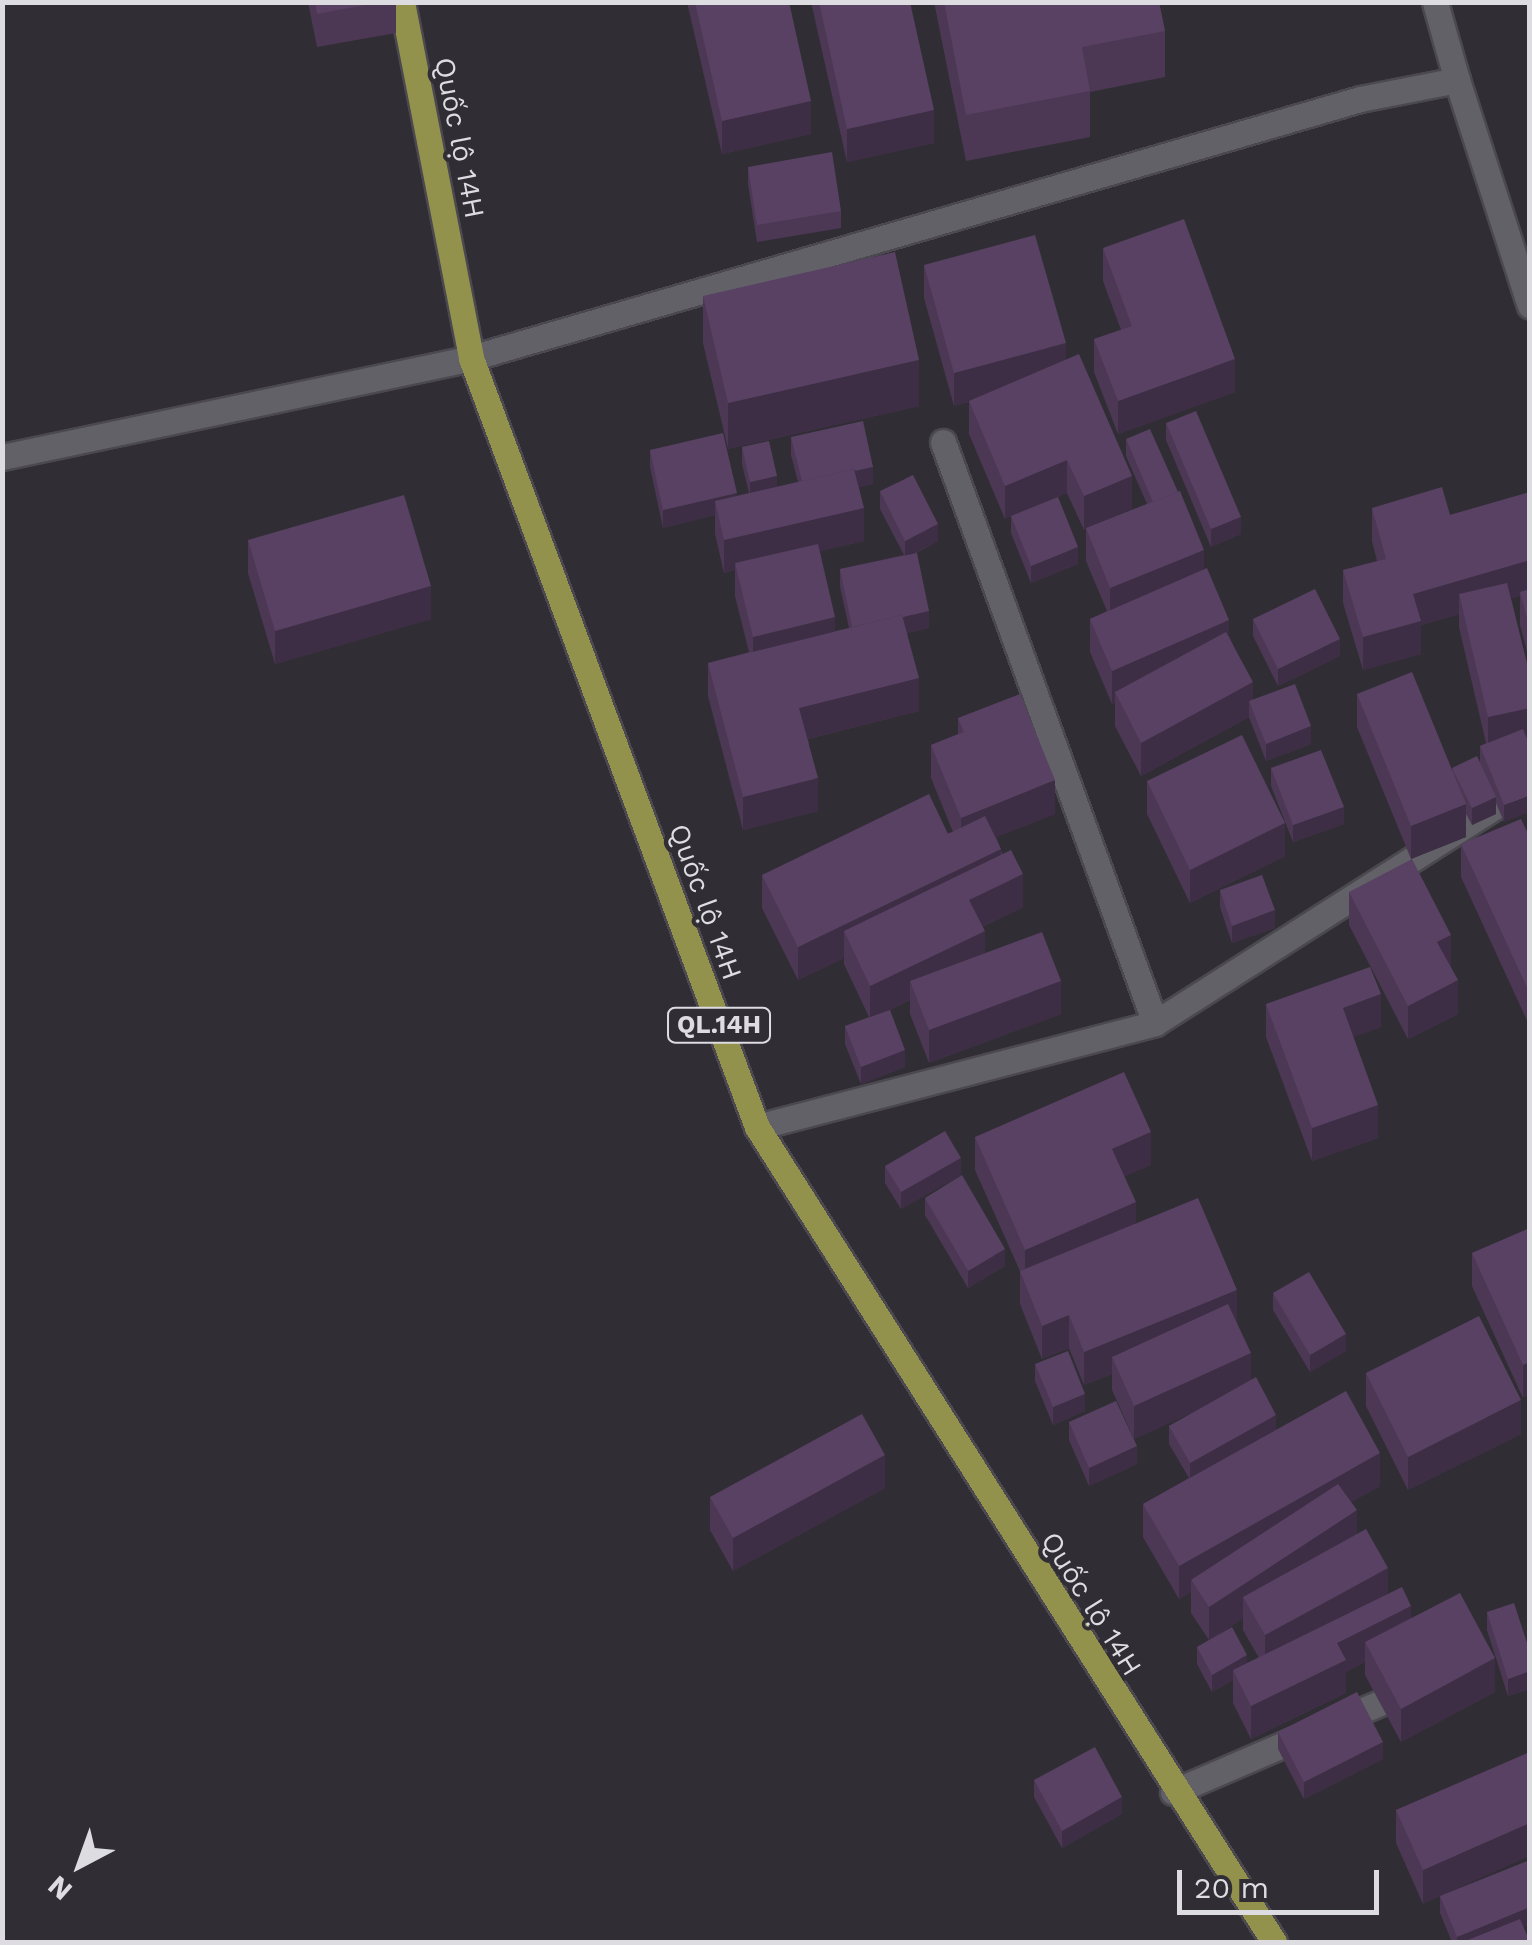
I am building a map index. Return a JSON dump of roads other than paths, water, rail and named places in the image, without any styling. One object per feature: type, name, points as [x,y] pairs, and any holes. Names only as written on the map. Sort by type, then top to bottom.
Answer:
[{"type":"main road","name":"Quốc lộ 14H","points":[[402,2],[471,358],[757,1127],[1173,1792],[1274,1942]]},
{"type":"street","points":[[1435,2],[1530,306]]},
{"type":"street","points":[[2,457],[471,358],[1342,104],[1457,80]]},
{"type":"street","points":[[943,442],[1155,1023]]},
{"type":"street","points":[[757,1127],[1155,1023],[1530,784]]},
{"type":"street","points":[[1173,1792],[1440,1676]]}]
